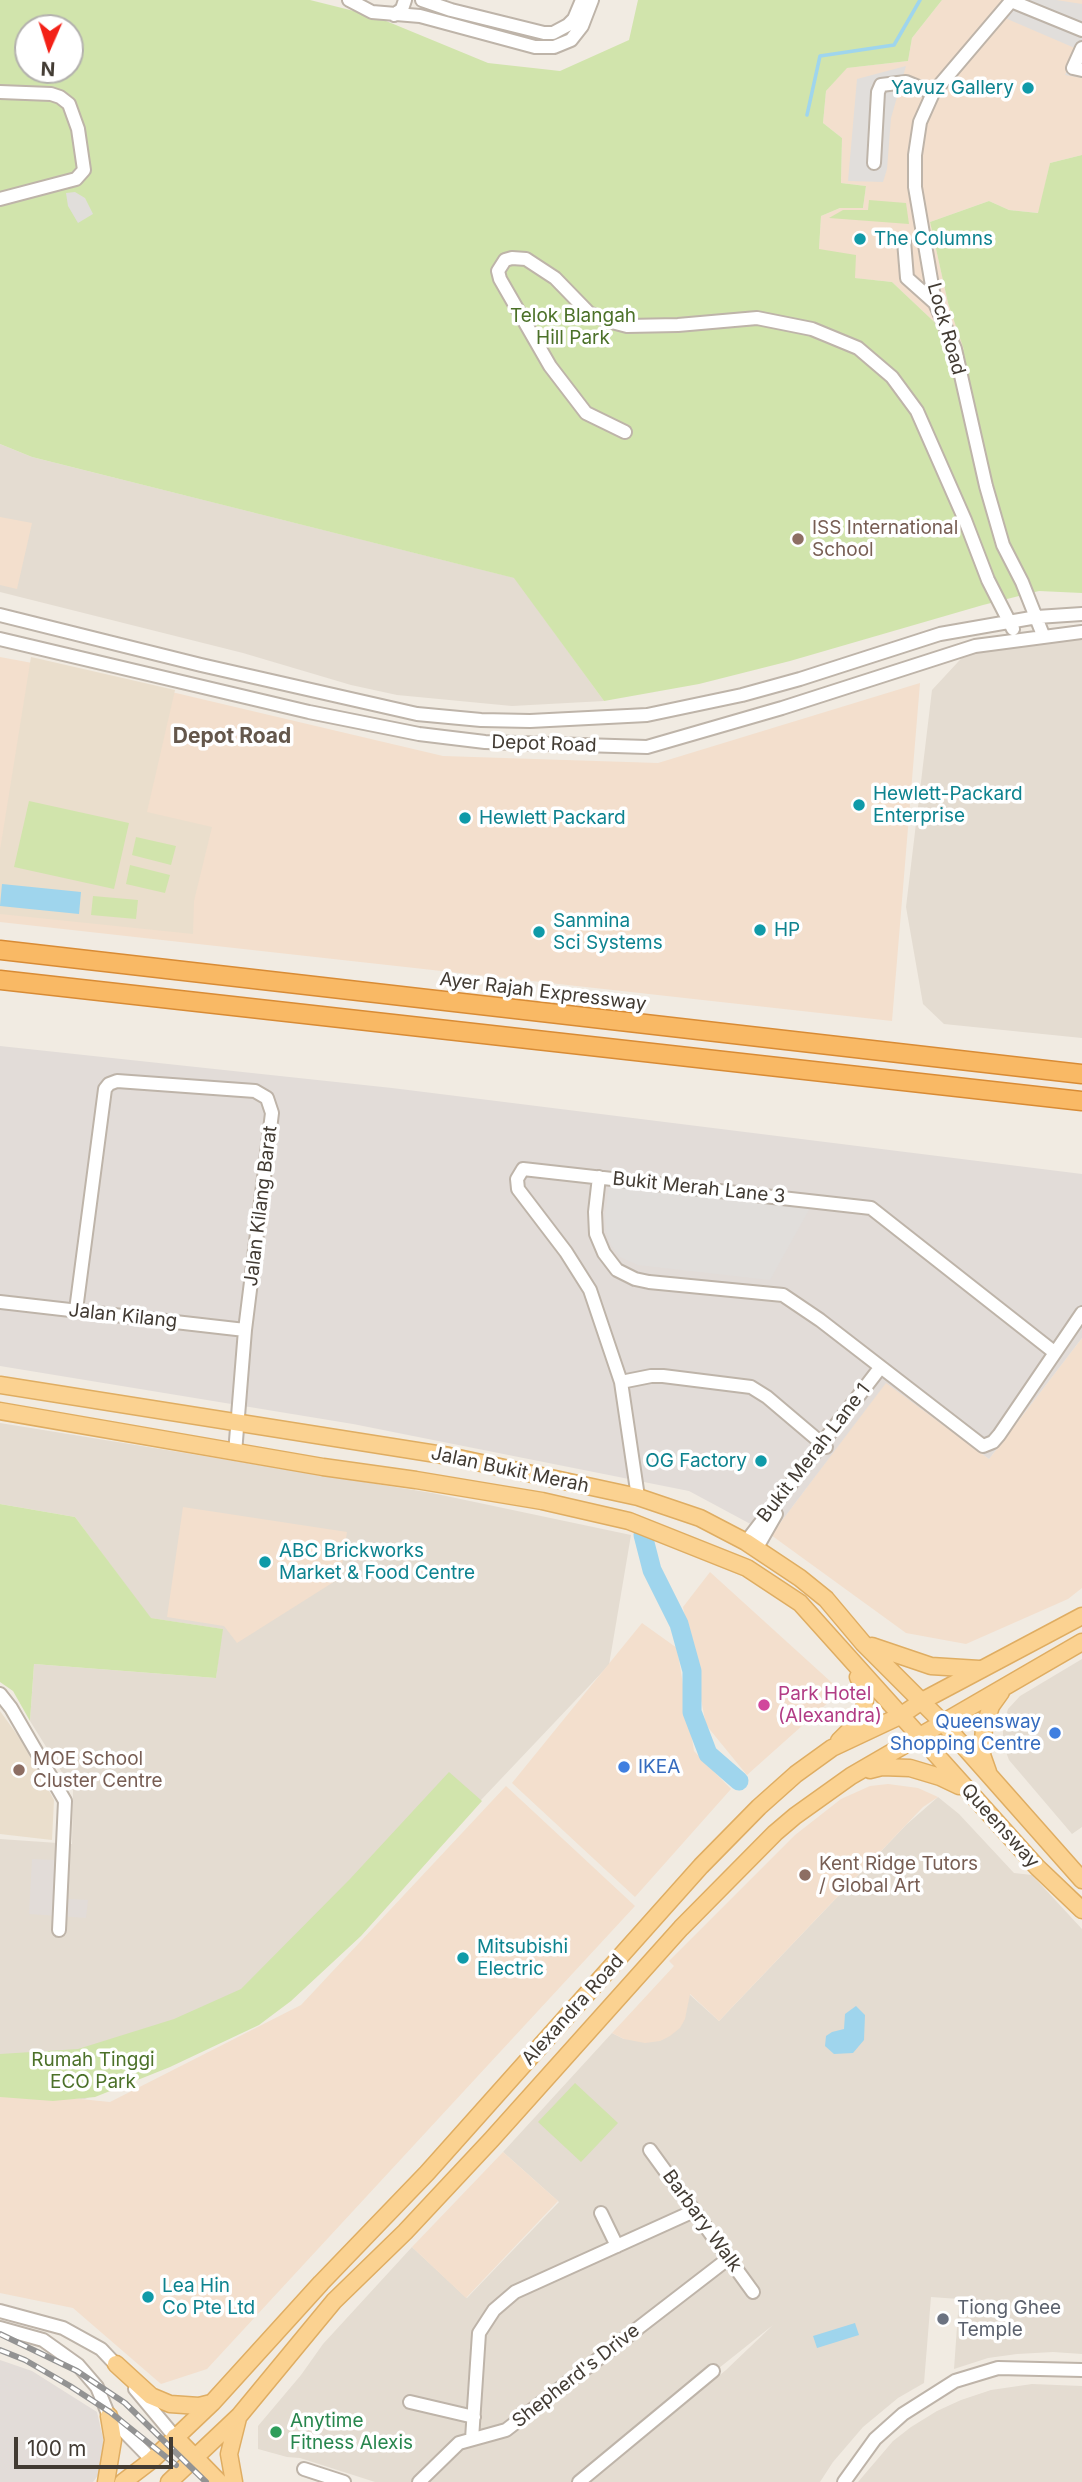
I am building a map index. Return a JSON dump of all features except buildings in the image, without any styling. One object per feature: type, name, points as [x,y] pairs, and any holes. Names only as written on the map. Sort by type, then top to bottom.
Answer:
[{"type":"highway","name":"Ayer Rajah Expressway","points":[[0,950],[1082,1074]]},
{"type":"highway","points":[[0,980],[1082,1101]]},
{"type":"main road","name":"Jalan Bukit Merah","points":[[0,1385],[513,1469],[638,1497],[700,1518],[751,1546],[800,1578],[826,1599],[863,1643],[943,1723]]},
{"type":"main road","points":[[98,1400],[97,1408],[101,1421],[125,1433]]},
{"type":"main road","name":"Jalan Bukit Merah","points":[[0,1411],[235,1452],[508,1495],[629,1521],[747,1568],[800,1603],[920,1738]]},
{"type":"main road","points":[[508,1495],[513,1469]]},
{"type":"main road","name":"Alexandra Road","points":[[123,2482],[152,2460],[212,2403],[317,2287],[427,2172],[701,1866],[796,1774],[832,1748],[900,1716],[922,1701],[1082,1616]]},
{"type":"main road","name":"Alexandra Road","points":[[172,2481],[239,2416],[334,2301],[405,2232],[492,2139],[699,1910],[795,1816],[851,1776],[1082,1642]]},
{"type":"main road","points":[[863,1643],[931,1667],[982,1669]]},
{"type":"main road","points":[[832,1748],[853,1727],[864,1709],[866,1691],[846,1656]]},
{"type":"main road","points":[[990,1778],[982,1755],[984,1728],[991,1706],[1006,1685]]},
{"type":"main road","name":"Queensway","points":[[943,1723],[1082,1880]]},
{"type":"main road","name":"Queensway","points":[[920,1738],[1037,1867],[1082,1910]]},
{"type":"main road","points":[[851,1776],[882,1767],[910,1768],[940,1777],[967,1790]]},
{"type":"main road","points":[[765,1802],[778,1799],[787,1801],[795,1816]]},
{"type":"main road","points":[[317,2287],[313,2298],[316,2303],[321,2305],[334,2301]]},
{"type":"main road","points":[[116,2364],[151,2396],[170,2404],[199,2406],[212,2403]]},
{"type":"main road","points":[[106,2482],[113,2440],[109,2416]]},
{"type":"main road","points":[[234,2482],[229,2454],[233,2430],[239,2416]]},
{"type":"main road","points":[[175,2437],[219,2482]]},
{"type":"main road","points":[[152,2460],[172,2481]]},
{"type":"street","points":[[349,0],[372,12],[420,16],[535,47],[554,47],[571,40],[582,26],[592,0]]},
{"type":"street","points":[[394,15],[402,9],[405,0]]},
{"type":"street","points":[[422,0],[544,33],[553,33],[568,25],[582,0]]},
{"type":"street","points":[[1011,0],[1082,30]]},
{"type":"street","name":"Lock Road","points":[[1011,0],[933,93],[920,122],[915,155],[915,187],[935,303],[955,349],[986,486],[1003,545],[1043,635]]},
{"type":"street","points":[[1082,48],[1073,68],[1082,70]]},
{"type":"street","points":[[874,163],[878,92],[881,85],[906,82],[933,93]]},
{"type":"street","points":[[0,92],[51,94],[69,104],[78,129],[84,170],[76,179],[0,199]]},
{"type":"street","points":[[904,241],[907,278],[935,303]]},
{"type":"street","points":[[625,432],[586,413],[550,366],[500,279],[499,267],[505,260],[526,259],[555,278],[589,313],[627,326],[678,325],[757,318],[813,329],[858,348],[892,377],[918,411],[988,580],[1011,621],[1017,639]]},
{"type":"street","name":"Depot Road","points":[[0,615],[201,665],[417,714],[530,721],[648,715],[742,695],[800,679],[940,634],[1037,617],[1082,614]]},
{"type":"street","name":"Depot Road","points":[[0,639],[309,712],[419,734],[485,742],[647,747],[782,708],[975,646],[1082,632]]},
{"type":"street","name":"Jalan Kilang Barat","points":[[76,1310],[104,1102],[109,1084],[117,1081],[256,1091],[267,1098],[272,1113],[245,1330],[235,1452]]},
{"type":"street","points":[[599,1177],[523,1169],[519,1173],[517,1184],[522,1196],[566,1252],[590,1290],[621,1382],[638,1497]]},
{"type":"street","name":"Bukit Merah Lane 3","points":[[882,1370],[820,1320],[783,1295],[649,1282],[635,1279],[617,1270],[604,1253],[596,1234],[595,1212],[599,1177],[871,1208],[1054,1352]]},
{"type":"street","name":"Jalan Kilang","points":[[0,1301],[245,1330]]},
{"type":"street","name":"Bukit Merah Lane 1","points":[[751,1546],[882,1370],[930,1403],[983,1446],[993,1442],[999,1435],[1082,1313]]},
{"type":"street","points":[[621,1382],[663,1376],[751,1387],[767,1397],[824,1445]]},
{"type":"street","points":[[0,1694],[11,1708],[65,1801],[59,1930]]},
{"type":"street","name":"Barbary Walk","points":[[650,2150],[753,2292]]},
{"type":"street","points":[[472,2439],[479,2333],[494,2310],[515,2292],[694,2211]]},
{"type":"street","points":[[601,2213],[617,2246]]},
{"type":"street","name":"Shepherd's Drive","points":[[419,2482],[459,2443],[506,2430],[729,2258]]},
{"type":"street","points":[[0,2311],[63,2328],[101,2349],[175,2437]]},
{"type":"street","points":[[0,2328],[43,2340],[58,2348],[78,2365],[97,2387],[109,2416],[152,2460]]},
{"type":"street","points":[[844,2482],[875,2439],[903,2414],[954,2381],[998,2368],[1082,2370]]},
{"type":"street","points":[[579,2482],[713,2371]]},
{"type":"street","points":[[410,2402],[474,2417]]},
{"type":"street","points":[[304,2469],[344,2482]]},
{"type":"shaded area","points":[[942,0],[1082,0],[1082,155],[1050,163],[1039,213],[1009,210],[989,201],[930,222],[948,303],[965,351],[892,282],[854,278],[819,249],[821,216],[840,208],[863,208],[866,186],[841,183],[842,138],[823,123],[826,91],[846,68],[908,61],[912,38]]},
{"type":"shaded area","points":[[1020,0],[1056,0],[1082,4],[1082,78],[1065,75],[1077,49],[1005,18]]},
{"type":"shaded area","points":[[906,66],[891,118],[887,169],[883,182],[848,181],[857,79]]},
{"type":"shaded area","points":[[75,192],[85,198],[93,214],[78,223],[68,206],[66,193]]},
{"type":"shaded area","points":[[0,444],[32,457],[515,578],[604,701],[512,706],[397,695],[0,592]]},
{"type":"shaded area","points":[[0,517],[32,523],[17,589],[0,585]]},
{"type":"shaded area","points":[[1082,638],[1082,1038],[944,1024],[923,1004],[906,907],[932,690],[970,649]]},
{"type":"shaded area","points":[[0,657],[108,677],[443,756],[658,763],[920,683],[892,1021],[0,922]]},
{"type":"shaded area","points":[[31,657],[175,690],[147,812],[212,827],[194,901],[193,934],[0,914],[0,850]]},
{"type":"shaded area","points":[[0,1046],[392,1088],[1082,1174],[1082,1338],[989,1459],[886,1383],[771,1535],[689,1491],[353,1424],[0,1366]]},
{"type":"shaded area","points":[[609,1186],[810,1208],[770,1280],[638,1265],[620,1257],[611,1245],[606,1231]]},
{"type":"shaded area","points":[[1082,1338],[1082,1588],[1068,1599],[966,1644],[906,1633],[771,1535],[886,1382],[989,1459]]},
{"type":"shaded area","points":[[0,1423],[432,1493],[631,1535],[609,1665],[463,1819],[271,2015],[85,2099],[0,2095],[0,1839],[72,1844],[73,1790],[30,1721],[34,1664],[216,1678],[222,1629],[150,1618],[75,1517],[0,1504]]},
{"type":"shaded area","name":"ABC Brickworks Market & Food Centre","points":[[183,1507],[347,1532],[340,1578],[237,1643],[224,1626],[167,1617]]},
{"type":"shaded area","points":[[710,1572],[841,1691],[747,1775],[706,1725],[683,1607]]},
{"type":"shaded area","name":"IKEA","points":[[642,1623],[677,1648],[694,1751],[731,1789],[635,1897],[512,1783]]},
{"type":"shaded area","points":[[1082,1659],[1082,1827],[1072,1834],[1009,1760],[1003,1744],[1003,1725],[1008,1709],[1020,1696]]},
{"type":"shaded area","name":"MOE School Cluster Centre","points":[[0,1711],[21,1740],[54,1800],[52,1840],[0,1834]]},
{"type":"shaded area","points":[[888,1784],[918,1788],[938,1797],[923,1807],[719,2021],[690,1994],[685,2019],[680,2028],[660,2041],[645,2043],[624,2039],[612,2033],[674,1966],[669,1961],[795,1835],[841,1799],[870,1786]]},
{"type":"shaded area","points":[[506,1786],[635,1906],[207,2369],[161,2384],[73,2308],[0,2293],[0,2091],[110,2102],[301,2005]]},
{"type":"shaded area","points":[[938,1797],[959,1814],[1014,1873],[1032,1875],[1082,1929],[1082,2354],[1017,2354],[988,2358],[954,2369],[959,2299],[931,2297],[924,2383],[898,2398],[863,2427],[820,2482],[591,2482],[726,2370],[773,2325],[576,2482],[375,2482],[300,2458],[258,2449],[258,2426],[323,2344],[412,2247],[467,2298],[559,2202],[503,2152],[612,2033],[624,2039],[689,1994],[719,2021],[906,1825]]},
{"type":"shaded area","points":[[32,1859],[56,1860],[54,1898],[88,1900],[86,1918],[29,1914]]},
{"type":"shaded area","points":[[503,2152],[558,2201],[466,2298],[412,2247]]},
{"type":"shaded area","points":[[0,2360],[32,2371],[97,2412],[103,2438],[103,2469],[93,2482],[0,2482]]},
{"type":"shaded area","points":[[1032,2384],[1082,2386],[1082,2482],[858,2482],[893,2441],[937,2411],[991,2390]]},
{"type":"green space","name":"Telok Blangah Hill Park","points":[[0,0],[310,0],[374,16],[488,63],[560,71],[629,40],[638,0],[942,0],[912,38],[908,61],[847,68],[826,91],[823,123],[842,138],[841,183],[866,186],[863,208],[840,208],[821,216],[819,249],[856,255],[855,278],[892,282],[964,350],[948,303],[930,222],[989,201],[1009,210],[1038,213],[1050,163],[1082,155],[1082,593],[1039,591],[790,661],[699,684],[604,701],[514,578],[32,457],[0,444]]},
{"type":"green space","points":[[869,200],[906,203],[909,224],[829,218],[843,210],[868,210]]},
{"type":"green space","points":[[29,801],[129,823],[114,889],[14,867]]},
{"type":"green space","points":[[136,837],[176,846],[171,865],[132,855]]},
{"type":"green space","points":[[130,865],[170,875],[165,893],[126,884]]},
{"type":"green space","points":[[93,896],[138,900],[136,919],[91,915]]},
{"type":"green space","points":[[0,1504],[75,1517],[151,1618],[223,1629],[216,1678],[34,1664],[30,1721],[13,1691],[0,1682]]},
{"type":"green space","name":"Rumah Tinggi ECO Park","points":[[449,1772],[482,1801],[361,1936],[291,2001],[259,2025],[170,2067],[95,2097],[53,2101],[0,2097],[0,2054],[78,2049],[174,2019],[241,1989],[350,1879]]},
{"type":"green space","points":[[575,2083],[618,2123],[581,2162],[538,2122]]},
{"type":"water","points":[[2,884],[81,892],[79,914],[0,906]]},
{"type":"water","points":[[856,2006],[865,2015],[864,2040],[853,2053],[834,2054],[825,2046],[826,2036],[844,2029],[845,2014]]},
{"type":"water","points":[[855,2323],[859,2335],[817,2348],[813,2336]]},
{"type":"waterway","points":[[807,115],[820,56],[894,45],[920,0]]},
{"type":"waterway","points":[[643,1535],[652,1570],[679,1624],[692,1671],[692,1712],[708,1754],[739,1781]]},
{"type":"railway","points":[[0,2334],[77,2371],[125,2403],[206,2482]]},
{"type":"railway","points":[[0,2350],[25,2360],[110,2412],[176,2465]]},
{"type":"place","name":"Yavuz Gallery","points":[[1028,88]]},
{"type":"place","name":"The Columns","points":[[860,239]]},
{"type":"place","name":"ISS International School","points":[[798,539]]},
{"type":"place","name":"Hewlett-Packard Enterprise","points":[[859,805]]},
{"type":"place","name":"Hewlett Packard","points":[[465,818]]},
{"type":"place","name":"HP","points":[[760,930]]},
{"type":"place","name":"Sanmina Sci Systems","points":[[539,932]]},
{"type":"place","name":"OG Factory","points":[[761,1461]]},
{"type":"place","name":"ABC Brickworks Market & Food Centre","points":[[265,1562]]},
{"type":"place","name":"Park Hotel (Alexandra)","points":[[764,1705]]},
{"type":"place","name":"Queensway Shopping Centre","points":[[1055,1733]]},
{"type":"place","name":"IKEA","points":[[624,1767]]},
{"type":"place","name":"MOE School Cluster Centre","points":[[19,1770]]},
{"type":"place","name":"Kent Ridge Tutors / Global Art","points":[[805,1875]]},
{"type":"place","name":"Mitsubishi Electric","points":[[463,1958]]},
{"type":"place","name":"Lea Hin Co Pte Ltd","points":[[148,2297]]},
{"type":"place","name":"Tiong Ghee Temple","points":[[943,2319]]},
{"type":"place","name":"Anytime Fitness Alexis","points":[[276,2432]]},
{"type":"district","name":"Depot Road","points":[[232,737]]}]
